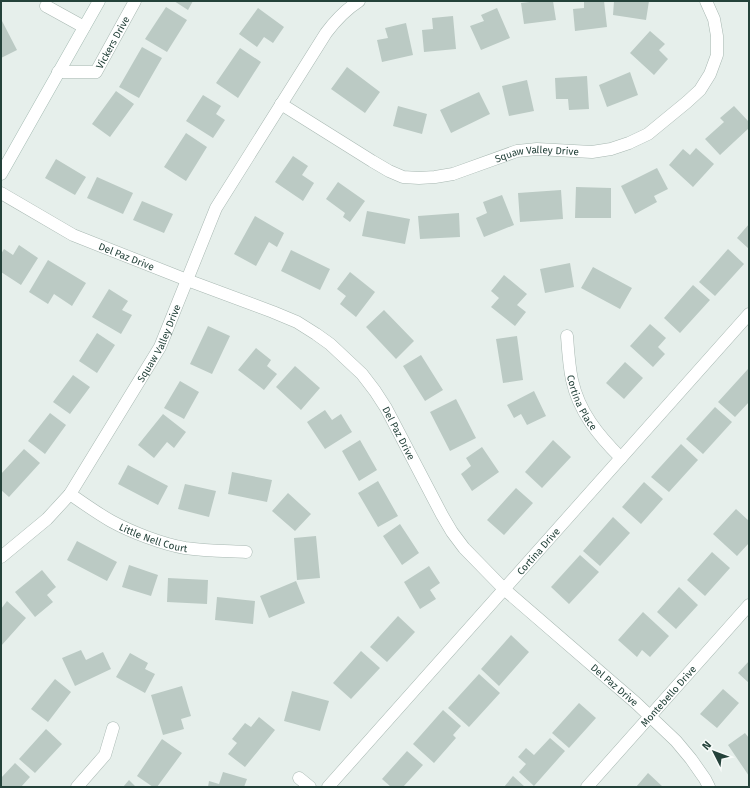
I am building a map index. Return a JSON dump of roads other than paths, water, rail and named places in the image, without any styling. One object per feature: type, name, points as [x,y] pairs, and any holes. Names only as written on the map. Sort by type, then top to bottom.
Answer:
[{"type":"street","points":[[1,174],[99,1]]},
{"type":"street","name":"Vickers Drive","points":[[58,72],[96,72],[135,1]]},
{"type":"street","name":"Squaw Valley Drive","points":[[1,557],[47,519],[70,494],[160,347],[216,208],[326,33],[337,19],[359,1]]},
{"type":"street","name":"Squaw Valley Drive","points":[[281,104],[372,161],[403,177],[419,178],[453,174],[517,151],[538,149],[592,152],[612,149],[648,134],[696,94],[707,80],[717,55],[717,36],[714,19],[706,1]]},
{"type":"street","points":[[46,6],[84,27]]},
{"type":"street","name":"Del Paz Drive","points":[[1,194],[73,236],[297,322],[330,344],[362,374],[375,391],[386,408],[442,515],[464,548],[504,589],[650,716],[676,741],[695,764],[709,787]]},
{"type":"street","name":"Cortina Drive","points":[[328,787],[749,314]]},
{"type":"street","name":"Cortina Place","points":[[567,336],[572,380],[580,406],[604,441],[621,458]]},
{"type":"street","name":"Little Nell Court","points":[[70,494],[112,521],[135,532],[160,541],[184,547],[212,551],[246,552]]},
{"type":"street","name":"Montebello Drive","points":[[587,787],[749,605]]},
{"type":"street","points":[[77,787],[105,755],[113,728]]},
{"type":"street","points":[[299,778],[310,787]]}]
